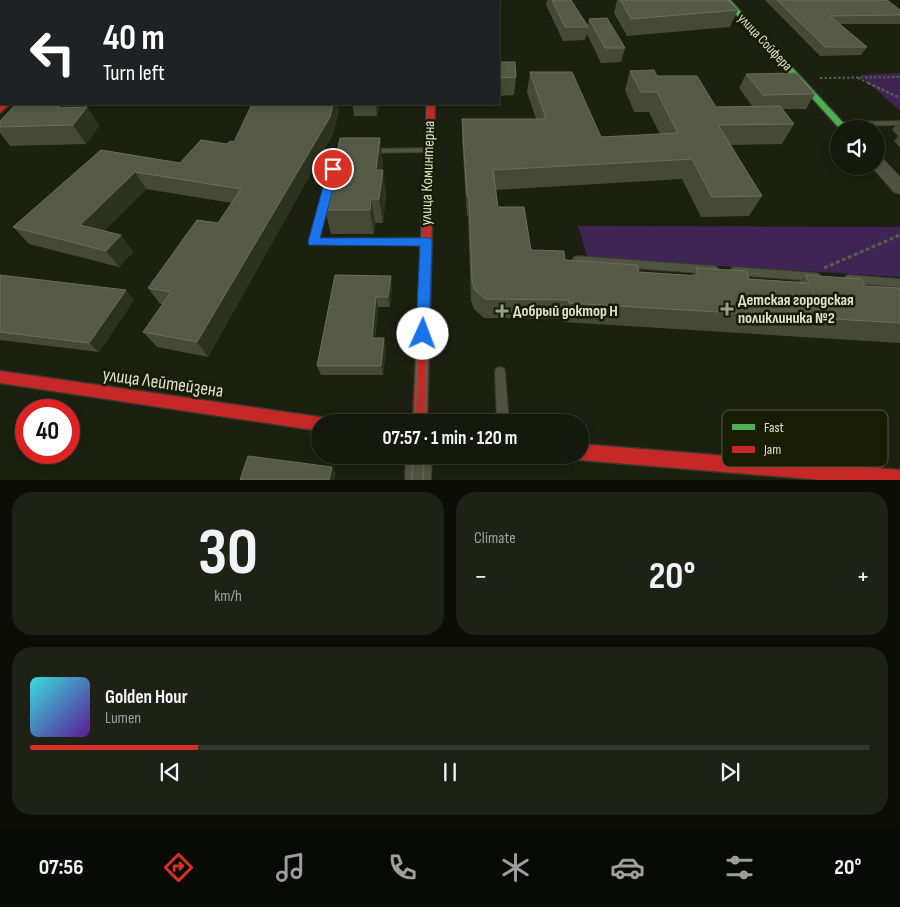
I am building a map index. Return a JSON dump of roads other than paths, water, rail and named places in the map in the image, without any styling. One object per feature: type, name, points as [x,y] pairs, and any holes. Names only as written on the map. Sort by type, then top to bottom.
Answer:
[{"type":"street","name":"улица Сойфера","points":[[726,0],[837,120]]},
{"type":"street","name":"улица Коминтерна","points":[[420,414],[431,105]]},
{"type":"street","points":[[885,172],[900,188]]},
{"type":"street","name":"улица Лейтейзена","points":[[0,377],[311,423]]},
{"type":"street","points":[[589,453],[722,463]]},
{"type":"street","points":[[418,480],[419,464]]},
{"type":"street","points":[[768,467],[900,478]]},
{"type":"lane","points":[[885,124],[900,123]]},
{"type":"lane","points":[[358,151],[429,150]]},
{"type":"lane","points":[[348,151],[338,151],[313,242],[426,241]]},
{"type":"lane","points":[[577,260],[824,277]]},
{"type":"lane","points":[[843,279],[900,283]]},
{"type":"lane","points":[[500,372],[503,414]]},
{"type":"lane","points":[[733,467],[738,480]]},
{"type":"tram line","points":[[419,318],[427,105]]},
{"type":"tram line","points":[[427,318],[430,205]]},
{"type":"tram line","points":[[415,414],[419,317]]},
{"type":"tram line","points":[[425,414],[427,317]]},
{"type":"tram line","points":[[412,480],[413,464]]},
{"type":"tram line","points":[[423,480],[424,464]]},
{"type":"place","name":"Детская городская поликлиника №2","points":[[727,309]]},
{"type":"place","name":"Добрый доктор Н","points":[[502,311]]}]
